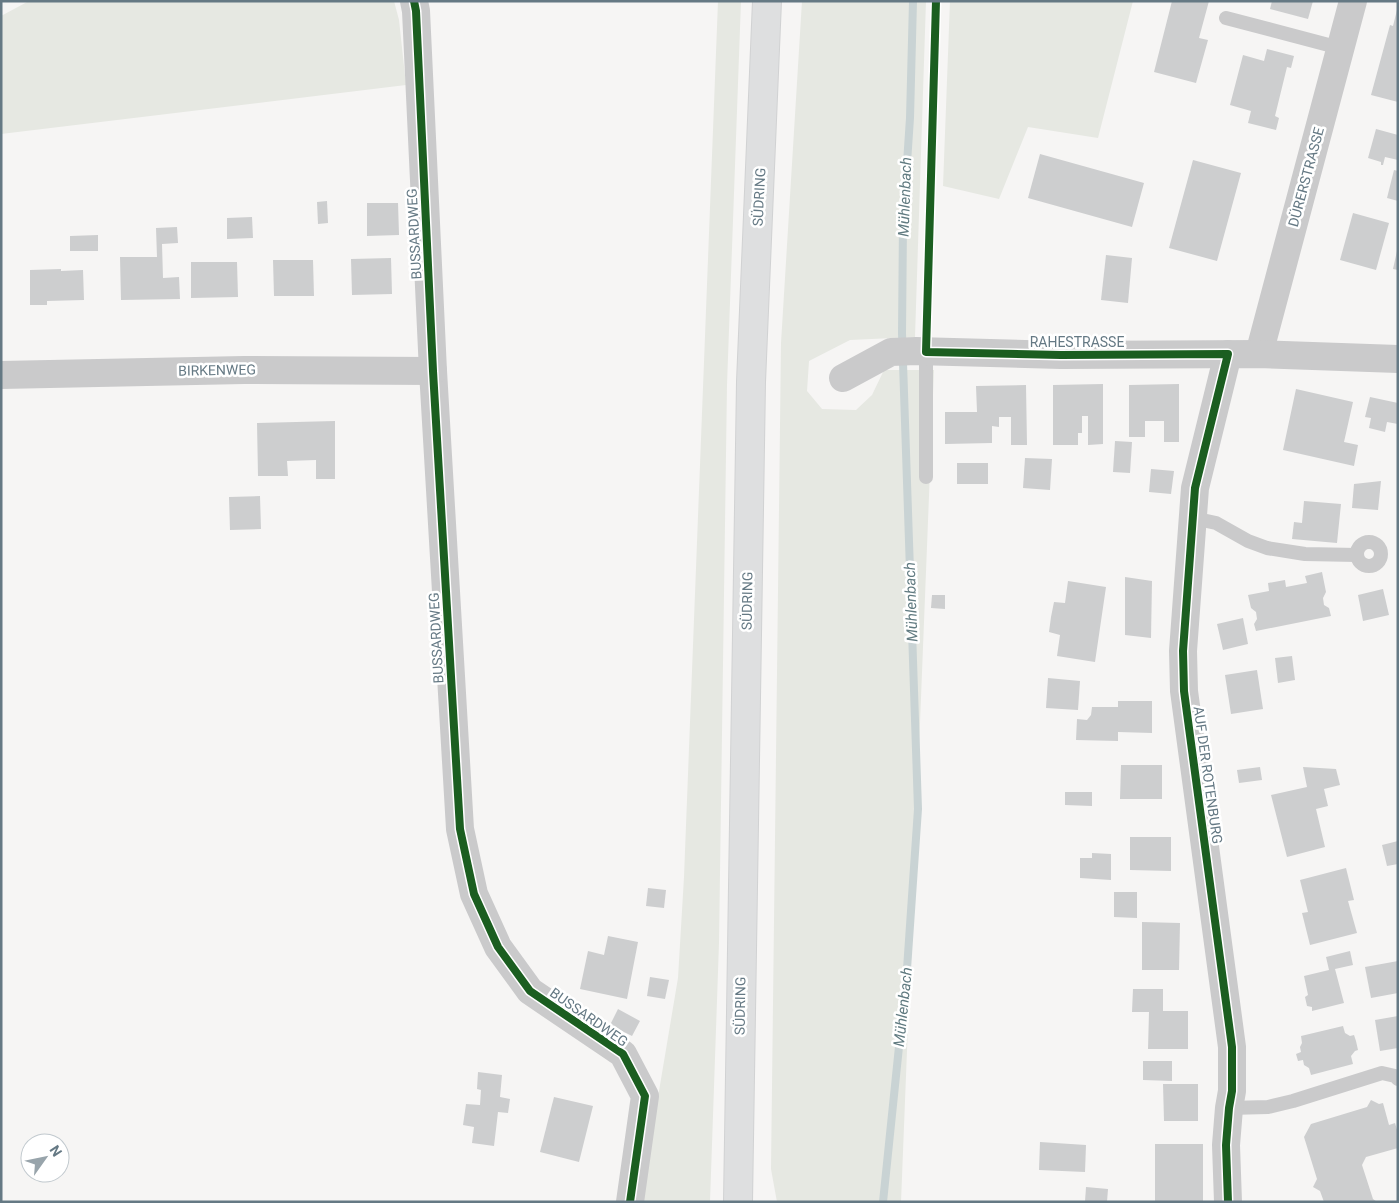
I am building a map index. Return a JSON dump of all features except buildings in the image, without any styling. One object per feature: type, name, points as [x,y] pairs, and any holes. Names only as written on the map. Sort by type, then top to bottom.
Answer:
[{"type":"main road","name":"SÜDRING","points":[[738,1202],[750,382],[767,1]]},
{"type":"street","name":"BUSSARDWEG","points":[[414,1],[433,371],[460,829],[474,894],[498,947],[530,990],[623,1054],[645,1096],[630,1202]]},
{"type":"street","name":"DÜRERSTRASSE","points":[[1259,354],[1353,1]]},
{"type":"street","name":"RAHESTRASSE","points":[[843,378],[911,352],[1061,355],[1259,354],[1398,359]]},
{"type":"street","name":"AUF DER ROTENBURG","points":[[1228,354],[1196,488],[1183,650],[1184,690],[1232,1048],[1232,1092],[1228,1108],[1226,1145],[1228,1202]]},
{"type":"street","name":"BIRKENWEG","points":[[1,375],[244,370],[433,371]]},
{"type":"lane","points":[[1226,18],[1340,48]]},
{"type":"lane","points":[[911,352],[926,477]]},
{"type":"lane","points":[[1193,518],[1216,523],[1248,541],[1267,548],[1305,554],[1357,555]]},
{"type":"lane","points":[[1228,1108],[1268,1107],[1382,1073],[1395,1076],[1398,1079]]},
{"type":"shaded area","points":[[29,1],[394,1],[399,20],[406,85],[1,134],[1,16]]},
{"type":"shaded area","points":[[718,1],[741,1],[727,385],[719,943],[710,1202],[621,1202],[657,1103],[678,978],[684,877]]},
{"type":"shaded area","points":[[802,1],[926,1],[915,337],[850,340],[809,361],[807,391],[822,409],[856,410],[872,395],[884,370],[934,370],[901,1202],[777,1202],[771,1169],[781,343]]},
{"type":"shaded area","points":[[950,1],[1133,1],[1098,138],[1028,127],[999,199],[943,186]]},
{"type":"waterway","name":"Mühlenbach","points":[[883,1202],[907,969],[918,809],[902,333],[903,223],[910,118],[913,1]]},
{"type":"cycle path","points":[[414,1],[433,371],[460,829],[474,894],[498,947],[530,991],[623,1054],[645,1096],[630,1202]]},
{"type":"cycle path","points":[[936,1],[926,352],[1061,355],[1228,354],[1195,488],[1183,651],[1184,691],[1232,1047],[1232,1091],[1226,1145],[1228,1202]]}]
